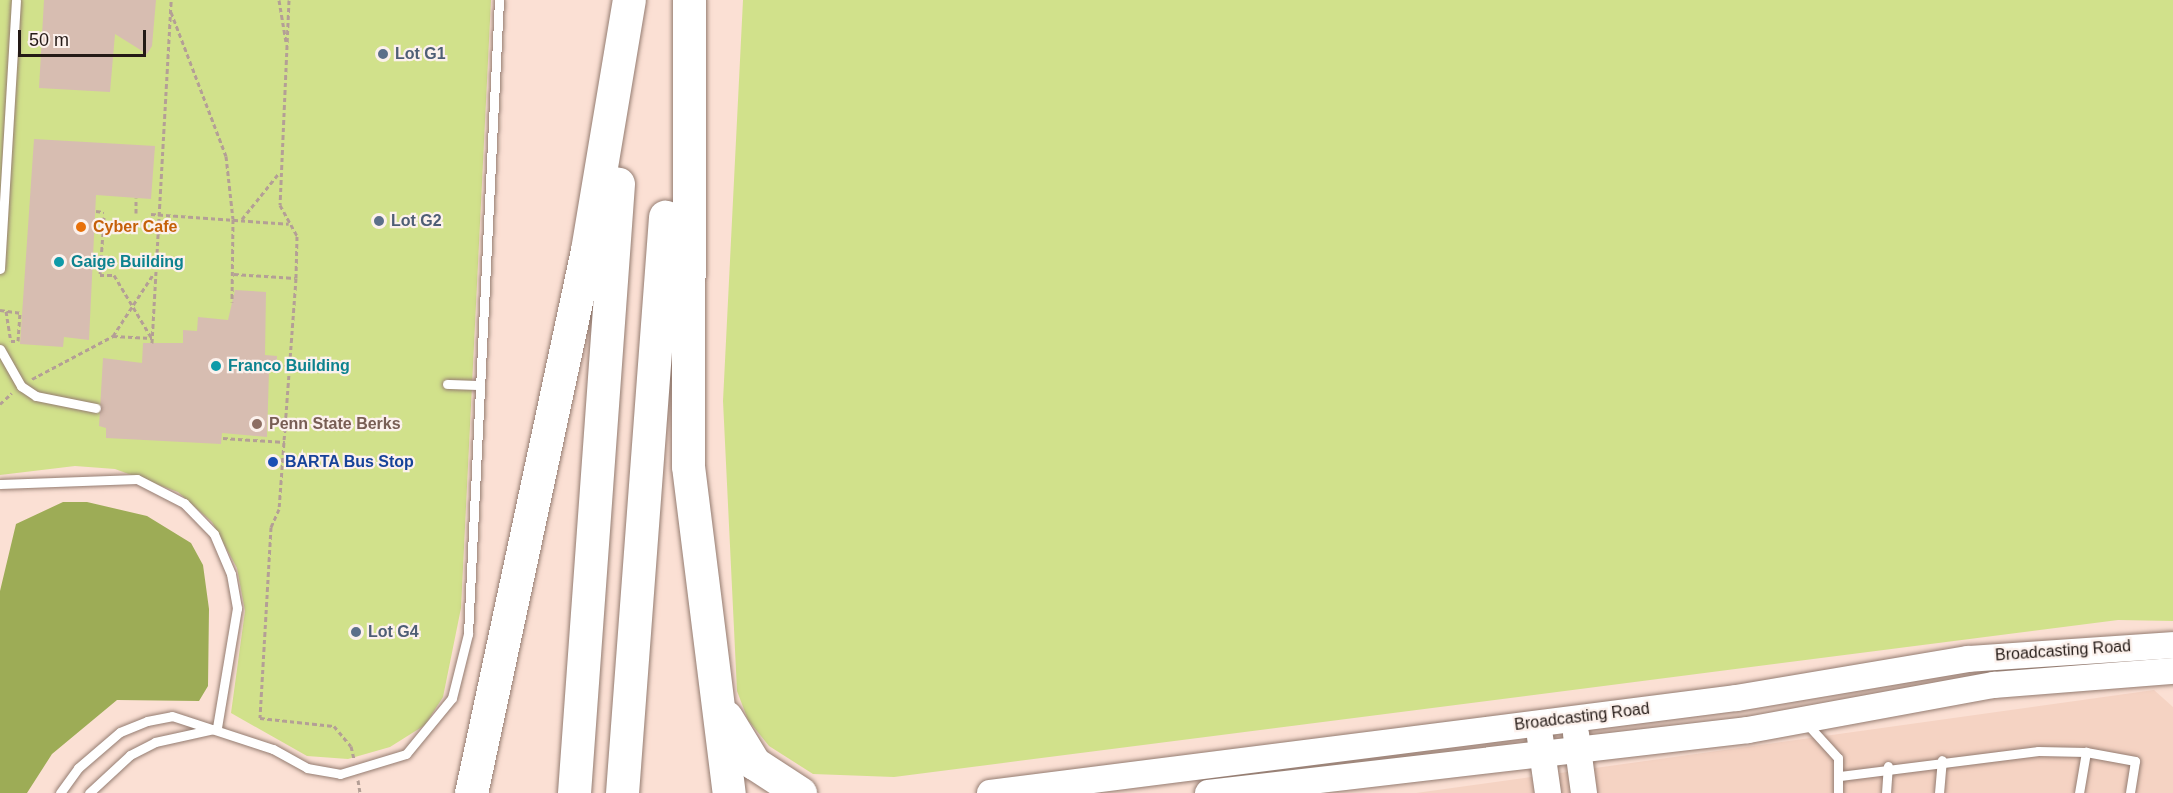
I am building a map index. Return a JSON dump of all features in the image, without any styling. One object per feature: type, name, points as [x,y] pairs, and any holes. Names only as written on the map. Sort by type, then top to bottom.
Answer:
[{"type":"highway","points":[[471,793],[587,250],[630,0]]},
{"type":"highway","points":[[574,793],[630,0]]},
{"type":"highway","points":[[622,793],[682,0]]},
{"type":"highway","points":[[689,0],[688,466],[729,793]]},
{"type":"highway","points":[[715,689],[735,735],[754,763],[800,793]]},
{"type":"main road","name":"Broadcasting Road","points":[[990,793],[1737,698],[1968,659],[2173,645]]},
{"type":"main road","name":"Broadcasting Road","points":[[1208,793],[1579,750],[1793,722],[1994,685],[2173,671]]},
{"type":"main road","points":[[1574,718],[1584,793]]},
{"type":"main road","points":[[1539,723],[1548,793]]},
{"type":"lane","points":[[0,269],[16,0]]},
{"type":"lane","points":[[60,793],[78,768],[120,732],[172,716],[217,728],[307,768],[356,771],[406,754],[452,698],[468,634],[499,0]]},
{"type":"lane","points":[[0,349],[21,386],[55,402],[96,408]]},
{"type":"lane","points":[[447,384],[480,385]]},
{"type":"lane","points":[[0,484],[137,479],[184,503],[214,534],[231,574],[237,608],[217,728]]},
{"type":"lane","points":[[1793,722],[1809,724],[1827,740],[1840,776],[1838,793]]},
{"type":"lane","points":[[89,793],[130,755],[155,742],[217,728]]},
{"type":"lane","points":[[1840,776],[1888,766],[1942,760],[2086,752],[2135,760],[2130,793]]},
{"type":"lane","points":[[2079,793],[2086,752]]},
{"type":"lane","points":[[1939,793],[1942,760]]},
{"type":"lane","points":[[1886,793],[1888,766]]},
{"type":"path","points":[[152,341],[157,214],[171,0]]},
{"type":"path","points":[[279,0],[287,50]]},
{"type":"path","points":[[290,0],[280,205],[297,236],[296,278],[279,509],[271,527],[260,718],[334,726],[351,746],[360,793]]},
{"type":"path","points":[[171,10],[219,129],[233,219],[232,302]]},
{"type":"path","points":[[241,220],[280,172]]},
{"type":"path","points":[[136,198],[136,213]]},
{"type":"path","points":[[96,211],[104,212]]},
{"type":"path","points":[[151,214],[289,224]]},
{"type":"path","points":[[104,217],[100,274],[114,275],[152,341]]},
{"type":"path","points":[[0,404],[21,386],[113,336],[154,272]]},
{"type":"path","points":[[234,274],[296,278]]},
{"type":"path","points":[[0,310],[21,313],[18,341],[12,341],[6,311]]},
{"type":"path","points":[[113,336],[152,341]]},
{"type":"path","points":[[277,364],[290,364]]},
{"type":"path","points":[[223,438],[285,442]]},
{"type":"shaded area","points":[[2154,690],[2173,707],[2173,793],[1416,793]]},
{"type":"green space","name":"Penn State Berks","points":[[0,0],[491,0],[461,608],[443,697],[425,725],[390,747],[348,759],[307,756],[231,713],[245,611],[237,568],[212,522],[178,492],[115,469],[75,466],[0,475]]},
{"type":"green space","points":[[743,0],[2173,0],[2173,621],[2118,620],[894,777],[813,774],[769,746],[748,720],[737,691],[723,401]]},
{"type":"green space","points":[[63,502],[87,502],[147,516],[191,543],[203,565],[209,609],[208,686],[199,701],[117,700],[52,754],[27,793],[0,793],[0,591],[16,524]]},
{"type":"building","points":[[44,0],[156,0],[152,46],[147,54],[115,34],[110,92],[39,88]]},
{"type":"building","name":"Gaige Building","points":[[34,139],[155,146],[151,199],[96,195],[89,340],[64,337],[63,347],[20,344]]},
{"type":"building","name":"Franco Building","points":[[235,290],[266,292],[265,355],[277,356],[276,371],[269,371],[267,437],[222,433],[221,444],[106,438],[106,428],[99,426],[103,358],[142,363],[143,343],[183,343],[183,330],[197,331],[198,317],[228,320]]},
{"type":"place","name":"Lot G1","points":[[383,54]]},
{"type":"place","name":"Lot G2","points":[[379,221]]},
{"type":"place","name":"Cyber Cafe","points":[[81,227]]},
{"type":"place","name":"Gaige Building","points":[[59,262]]},
{"type":"place","name":"Franco Building","points":[[216,366]]},
{"type":"place","name":"Penn State Berks","points":[[257,424]]},
{"type":"place","name":"BARTA Bus Stop","points":[[273,462]]},
{"type":"place","name":"Lot G4","points":[[356,632]]}]
